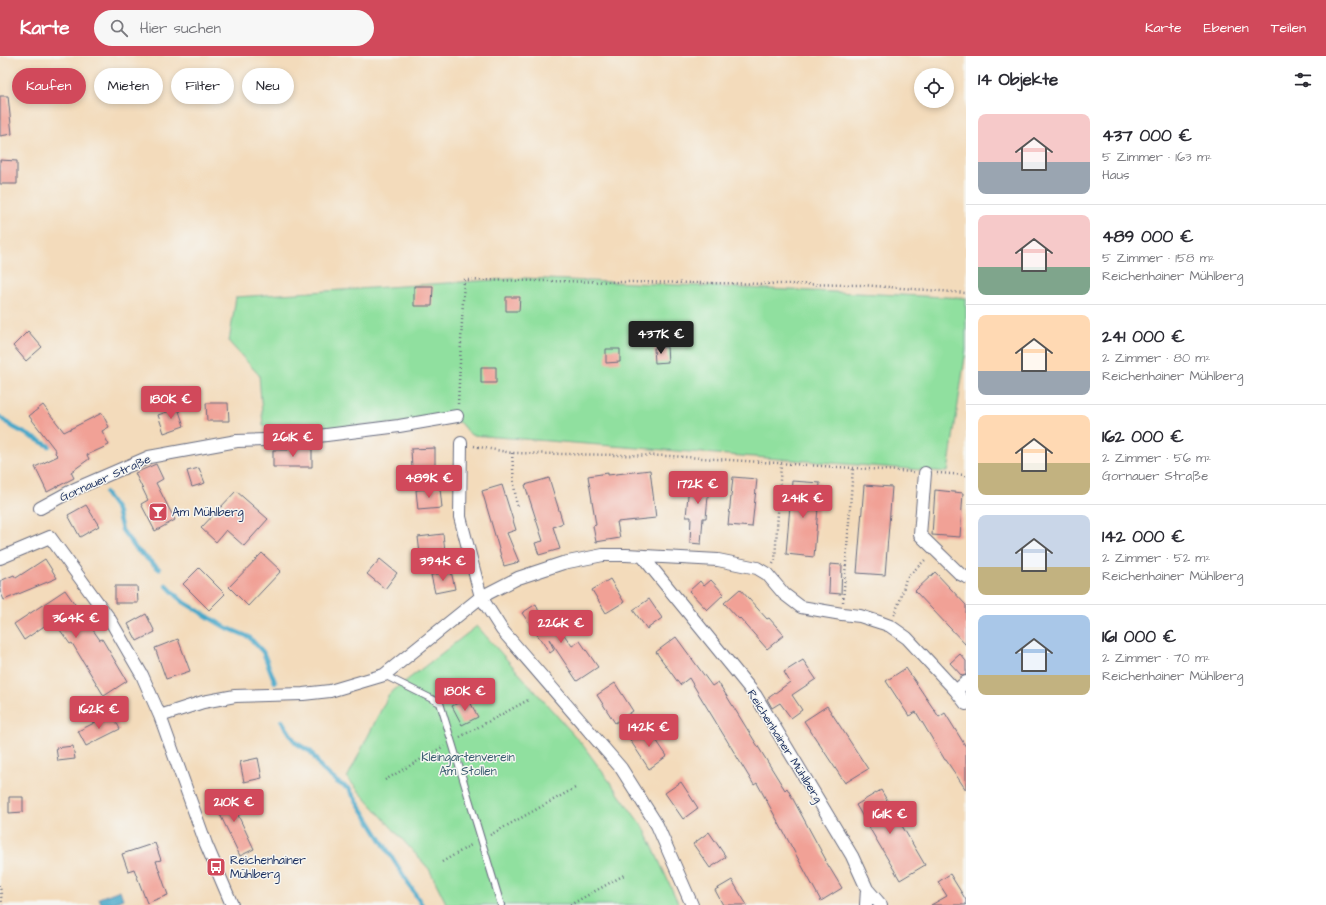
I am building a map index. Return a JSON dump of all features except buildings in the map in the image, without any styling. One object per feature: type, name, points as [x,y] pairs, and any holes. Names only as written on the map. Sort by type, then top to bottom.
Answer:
[{"type":"street","name":"Gornauer Straße","points":[[40,508],[75,489],[149,457],[237,440],[294,439],[399,426],[457,416]]},
{"type":"street","points":[[461,443],[460,517],[481,597],[502,630],[621,768],[657,825],[692,905]]},
{"type":"street","points":[[925,473],[920,535],[960,574],[966,577]]},
{"type":"street","points":[[0,558],[50,537],[109,618],[142,675],[160,716],[206,844],[232,905]]},
{"type":"street","points":[[160,716],[203,702],[235,696],[303,694],[330,691],[384,675],[481,597],[518,578],[563,563],[604,555],[718,560],[757,568],[767,574],[784,594],[801,607],[860,616],[890,626],[907,638],[956,691],[966,704]]},
{"type":"street","name":"Reichenhainer Mühlberg","points":[[643,556],[756,696],[852,856],[867,889],[881,905]]},
{"type":"street","points":[[956,691],[966,682]]},
{"type":"street","name":"Reichenhainer Mühlberg","points":[[866,905],[867,889]]},
{"type":"lane","points":[[384,675],[440,703],[501,905]]},
{"type":"path","points":[[457,416],[464,280],[862,285],[966,293]]},
{"type":"path","points":[[461,443],[512,453],[670,456],[966,475]]},
{"type":"path","points":[[512,453],[514,484],[518,508]]},
{"type":"path","points":[[767,574],[775,560],[781,464]]},
{"type":"path","points":[[842,614],[853,468]]},
{"type":"path","points":[[901,598],[906,578],[934,550]]},
{"type":"path","points":[[385,780],[530,699]]},
{"type":"path","points":[[442,862],[576,788]]},
{"type":"path","points":[[570,905],[626,874]]},
{"type":"path","points":[[0,885],[2,905]]},
{"type":"green space","points":[[523,278],[966,298],[966,350],[948,472],[471,435],[459,422],[401,423],[327,428],[263,426],[259,375],[229,342],[236,297]]},
{"type":"green space","name":"Kleingartenverein Am Stollen","points":[[477,626],[582,744],[645,830],[679,905],[447,905],[429,869],[347,778],[389,694]]},
{"type":"water","points":[[120,890],[123,899],[109,905],[102,905],[99,898]]},
{"type":"waterway","points":[[0,417],[13,427],[49,446]]},
{"type":"waterway","points":[[105,493],[117,510],[122,530],[136,549],[159,569]]},
{"type":"waterway","points":[[166,585],[182,601],[225,627],[249,637],[263,652],[275,682]]},
{"type":"waterway","points":[[282,721],[296,743],[311,752],[322,769],[337,782],[349,789],[422,905]]},
{"type":"place","name":"Am Mühlberg","points":[[158,512]]},
{"type":"place","name":"Reichenhainer Mühlberg","points":[[216,867]]}]
